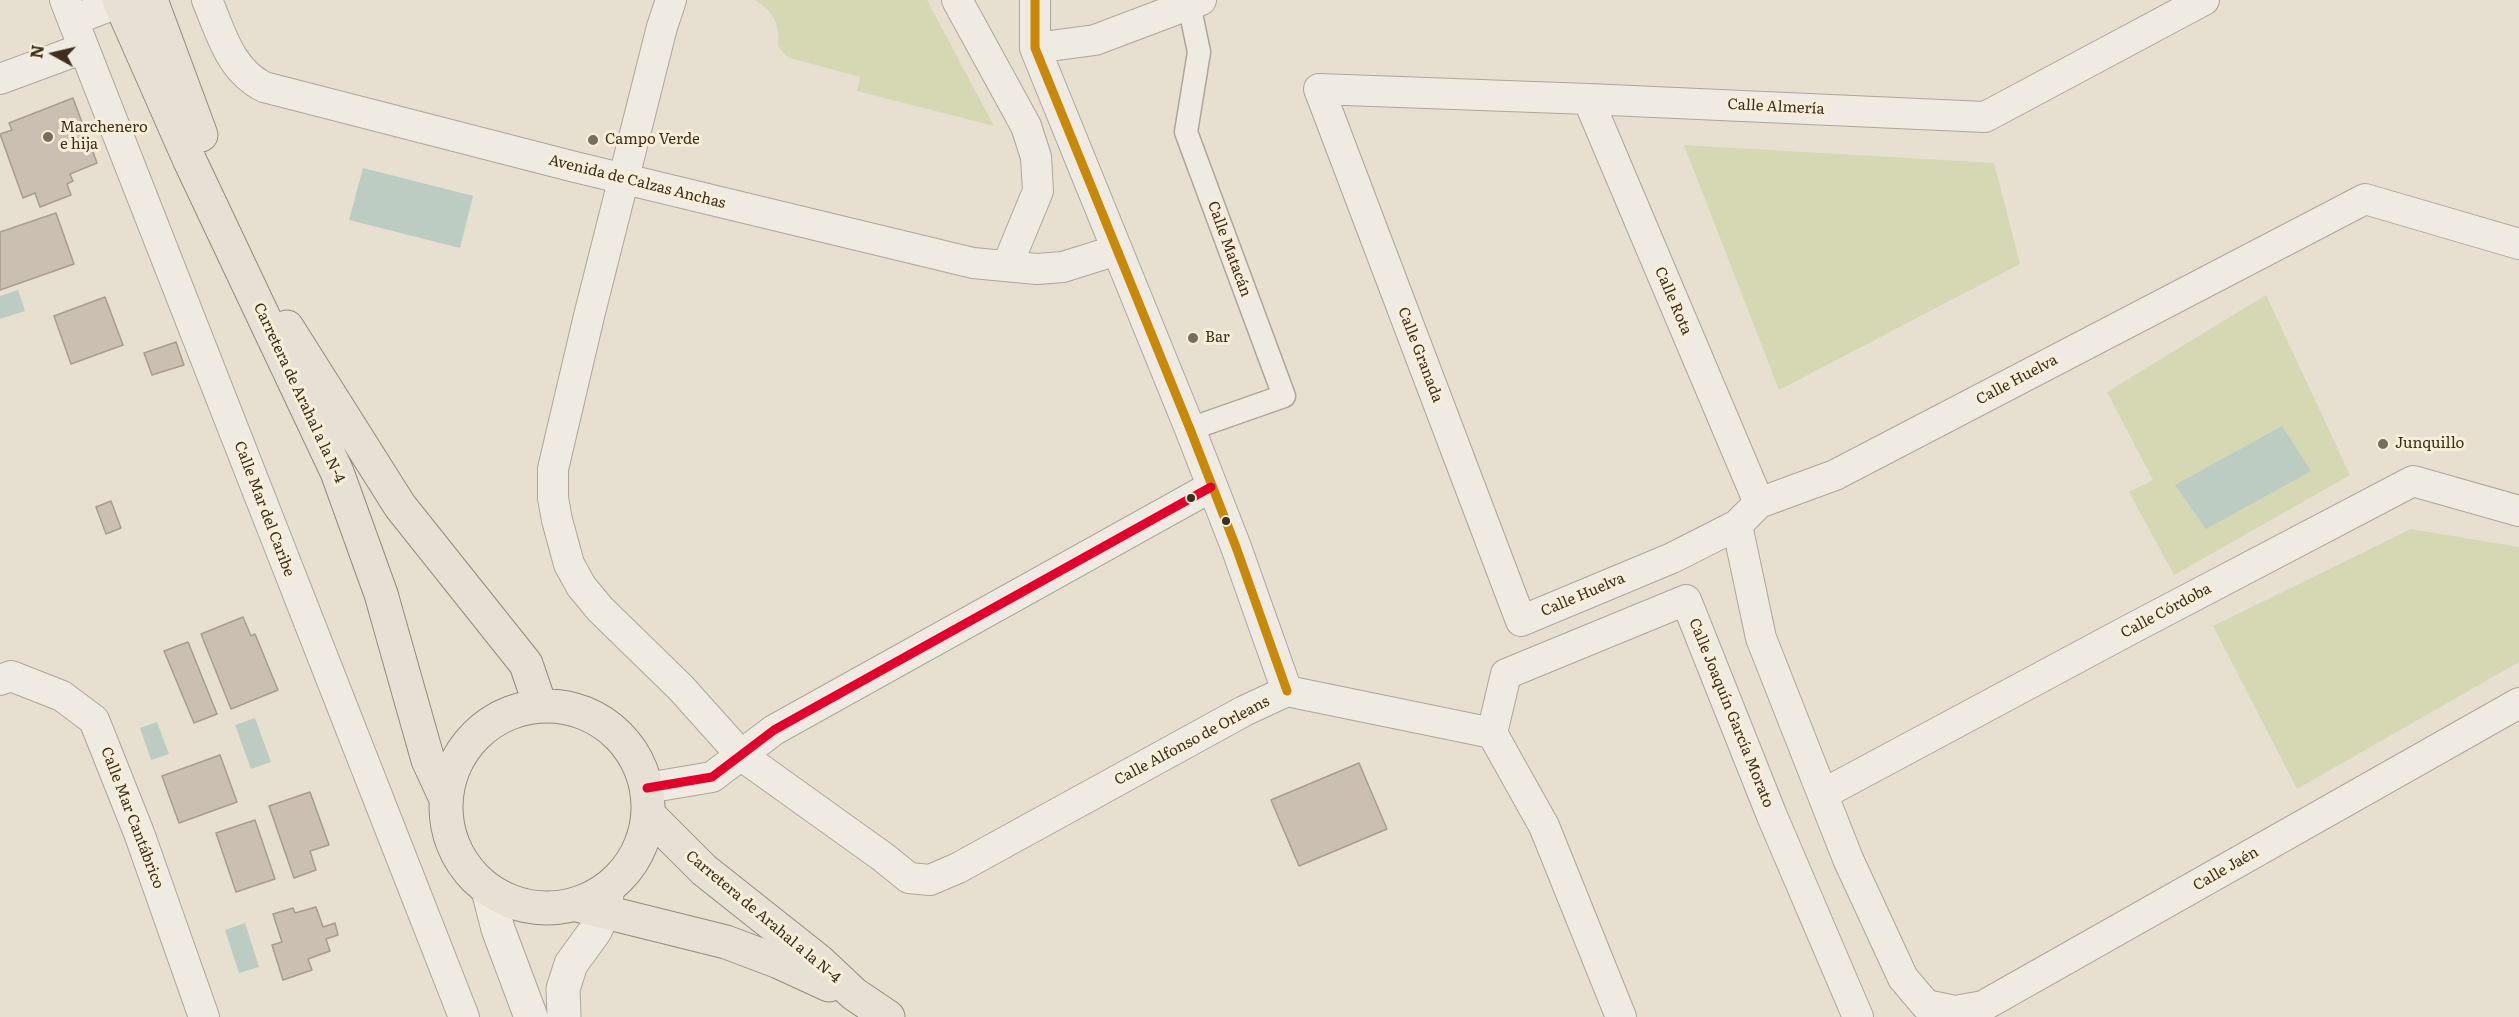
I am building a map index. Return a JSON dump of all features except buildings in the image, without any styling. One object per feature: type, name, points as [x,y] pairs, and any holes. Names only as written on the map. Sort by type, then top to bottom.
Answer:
[{"type":"main road","name":"Carretera de Arahal a la N-4","points":[[130,1],[215,172],[289,330],[400,506],[526,664],[540,705]]},
{"type":"main road","name":"Carretera de Arahal a la N-4","points":[[130,1],[220,226],[337,472],[381,594],[428,760],[446,799]]},
{"type":"main road","points":[[540,705],[576,709],[609,726],[634,753],[648,801],[644,838],[634,860],[596,902],[560,908],[535,908],[510,902],[488,890],[469,873],[455,850],[447,825],[446,799],[452,771],[466,746],[486,725],[512,711],[540,705]]},
{"type":"main road","name":"Carretera de Arahal a la N-4","points":[[648,801],[704,870],[820,962],[854,994],[888,1017]]},
{"type":"main road","name":"Carretera de Arahal a la N-4","points":[[596,902],[726,942],[854,994]]},
{"type":"street","name":"Avenida de Calzas Anchas","points":[[207,0],[232,59],[252,81],[264,87],[622,179],[973,263],[1037,269],[1063,267],[1117,250]]},
{"type":"street","points":[[671,0],[622,179],[553,469],[553,498],[569,564],[581,585],[600,609],[681,688],[741,756]]},
{"type":"street","points":[[957,0],[1026,126],[1036,157],[1038,191],[1007,266]]},
{"type":"street","points":[[1035,0],[1035,48],[1190,429],[1236,547],[1287,691]]},
{"type":"street","name":"Calle Almería","points":[[1319,89],[1985,117],[2204,0]]},
{"type":"street","points":[[69,10],[130,1]]},
{"type":"street","points":[[1035,48],[1095,40],[1195,2]]},
{"type":"street","name":"Calle Matacán","points":[[1190,429],[1284,396],[1186,132],[1199,52],[1195,2]]},
{"type":"street","name":"Calle Mar del Caribe","points":[[69,10],[464,1017]]},
{"type":"street","points":[[0,79],[84,48]]},
{"type":"street","name":"Calle Granada","points":[[1319,89],[1521,621]]},
{"type":"street","name":"Calle Rota","points":[[1588,99],[1759,502]]},
{"type":"street","name":"Calle Huelva","points":[[1521,621],[1672,558],[1737,525],[1759,502],[1835,475],[2365,199],[2519,244]]},
{"type":"street","name":"Calle Córdoba","points":[[1823,795],[2413,481],[2519,511]]},
{"type":"street","points":[[648,801],[712,777],[774,730],[1211,487]]},
{"type":"street","points":[[1737,525],[1761,638],[1823,795]]},
{"type":"street","name":"Calle Joaquín García Morato","points":[[1492,733],[1506,674],[1686,600],[1772,816],[1858,1017]]},
{"type":"street","name":"Calle Mar Cantábrico","points":[[0,680],[11,676],[62,696],[94,720],[139,833],[204,1017]]},
{"type":"street","name":"Calle Alfonso de Orleans","points":[[741,756],[909,878],[930,880],[958,868],[1234,716],[1287,691],[1492,733]]},
{"type":"street","name":"Calle Jaén","points":[[1823,795],[1848,858],[1903,978],[1926,1005],[1955,1011],[1983,1005],[2519,703]]},
{"type":"street","points":[[1492,733],[1544,826],[1621,1017]]},
{"type":"street","points":[[488,890],[498,929],[531,1017]]},
{"type":"street","points":[[564,1017],[563,989],[571,964],[595,931],[596,902]]},
{"type":"green space","points":[[755,0],[927,0],[994,126],[857,91],[860,77],[787,57],[778,46],[778,31],[774,19],[767,9]]},
{"type":"green space","points":[[1684,145],[1994,163],[2020,264],[1779,390]]},
{"type":"green space","points":[[2266,295],[2350,475],[2174,575],[2129,492],[2153,480],[2107,392]]},
{"type":"green space","points":[[2411,529],[2519,547],[2519,662],[2297,789],[2213,626]]},
{"type":"shaded area","points":[[363,168],[473,196],[460,248],[349,220]]},
{"type":"shaded area","points":[[18,290],[25,311],[0,319],[0,296]]},
{"type":"shaded area","points":[[2282,426],[2311,471],[2206,529],[2175,485]]},
{"type":"shaded area","points":[[255,718],[271,762],[251,769],[235,725]]},
{"type":"shaded area","points":[[157,722],[169,754],[151,760],[140,728]]},
{"type":"shaded area","points":[[245,923],[259,967],[239,973],[225,930]]},
{"type":"transit line","points":[[1035,0],[1035,48],[1190,429],[1236,547],[1287,691]]},
{"type":"transit line","points":[[647,788],[712,777],[774,730],[1211,487]]},
{"type":"place","name":"Marchenero e hija","points":[[48,137]]},
{"type":"place","name":"Campo Verde","points":[[593,140]]},
{"type":"place","name":"Bar","points":[[1193,338]]},
{"type":"place","name":"Junquillo","points":[[2383,444]]}]
